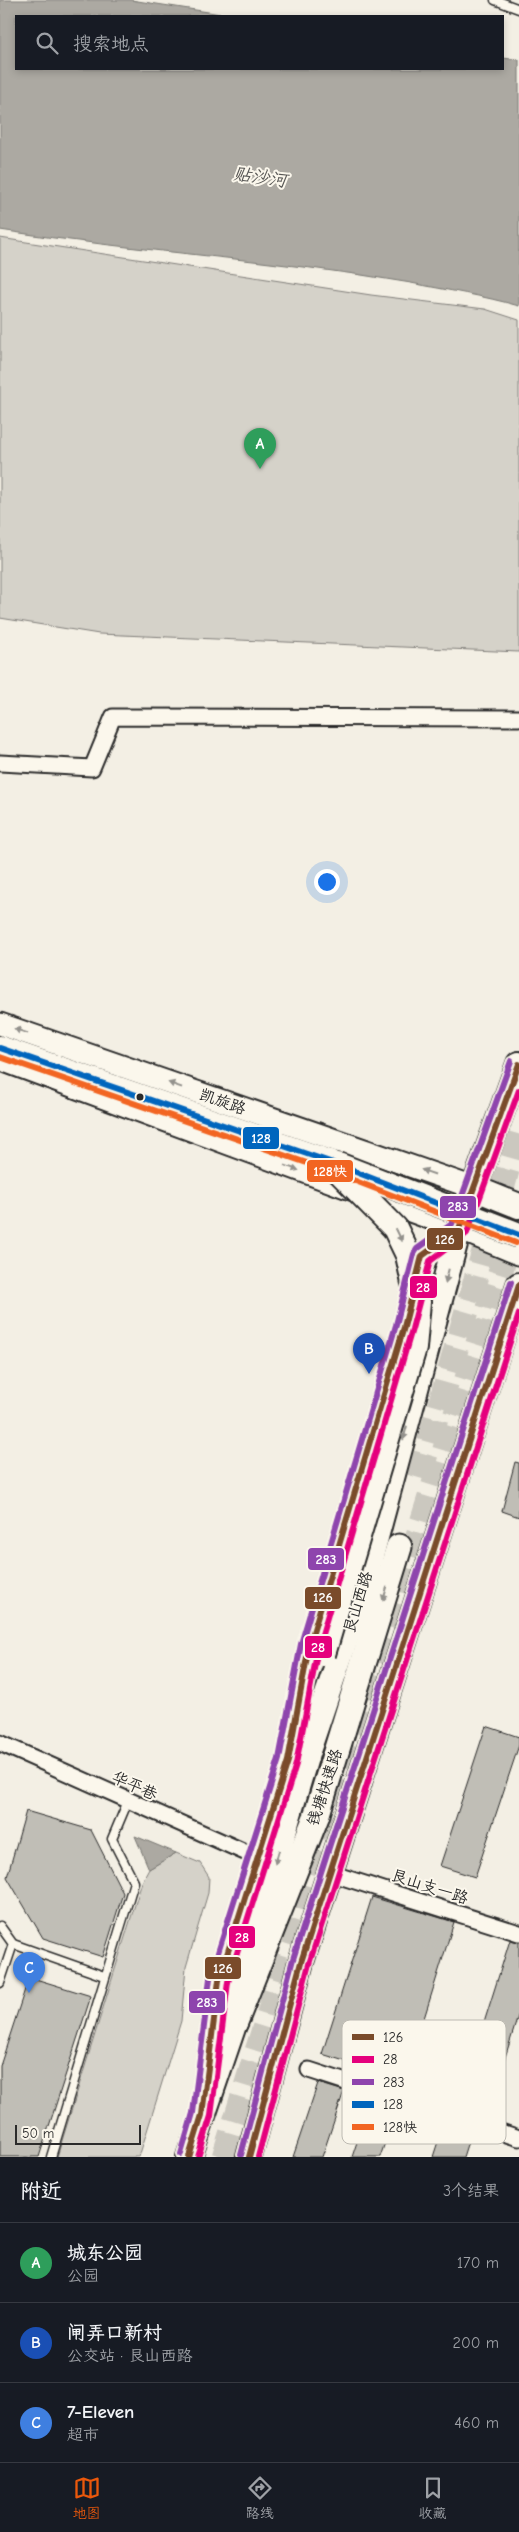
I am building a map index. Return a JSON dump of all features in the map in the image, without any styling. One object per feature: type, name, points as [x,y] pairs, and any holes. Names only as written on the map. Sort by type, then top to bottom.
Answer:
[{"type":"highway","name":"钱塘快速路","points":[[235,2022],[316,1817],[399,1547]]},
{"type":"main road","name":"凯旋路","points":[[0,1024],[474,1188]]},
{"type":"main road","points":[[0,1048],[330,1162],[519,1236]]},
{"type":"main road","points":[[0,1060],[459,1229],[519,1254]]},
{"type":"main road","name":"艮山西路","points":[[189,2157],[235,2022],[252,1939],[307,1754],[360,1597],[459,1229],[519,1064]]},
{"type":"main road","points":[[307,1754],[323,1654],[414,1348],[418,1302],[408,1255],[396,1228],[330,1162]]},
{"type":"main road","points":[[474,1188],[519,1206]]},
{"type":"main road","points":[[249,2157],[301,1962],[519,1285]]},
{"type":"street","points":[[0,764],[92,768],[113,717],[519,718]]},
{"type":"street","name":"艮山西路","points":[[202,2115],[219,1980],[256,1857],[288,1761],[309,1646],[401,1337],[422,1256],[459,1229]]},
{"type":"street","name":"华平巷","points":[[0,1743],[256,1857]]},
{"type":"street","name":"艮山支一路","points":[[330,1873],[519,1933]]},
{"type":"street","points":[[309,2070],[342,2081]]},
{"type":"street","points":[[260,2121],[262,2157]]},
{"type":"street","points":[[506,2134],[519,2138]]},
{"type":"lane","points":[[495,0],[519,9]]},
{"type":"lane","points":[[51,2157],[104,1976],[134,1882],[112,1839],[128,1801]]},
{"type":"lane","points":[[0,1926],[13,1944],[104,1976]]},
{"type":"lane","points":[[0,1983],[13,1944]]},
{"type":"shaded area","points":[[0,238],[371,295],[485,309],[519,320],[519,652],[99,634],[0,618]]},
{"type":"shaded area","points":[[176,1853],[200,1863],[209,1877],[208,1893],[186,1967],[181,2021],[139,2157],[57,2157],[142,1882],[149,1869]]},
{"type":"water","name":"贴沙河","points":[[0,0],[131,0],[228,15],[15,15],[15,70],[504,70],[504,58],[519,60],[519,306],[465,293],[360,275],[257,261],[51,238],[0,230]]},
{"type":"water","points":[[135,1836],[176,1853],[149,1869]]},
{"type":"building","points":[[515,1462],[519,1463],[519,1517],[502,1511]]},
{"type":"building","points":[[486,1726],[519,1737],[519,1745],[475,1877],[440,1866]]},
{"type":"building","points":[[26,1811],[91,1830],[123,1893],[103,1957],[43,1938],[7,1877]]},
{"type":"building","points":[[372,1897],[454,1922],[423,2020],[342,2020],[342,2060],[322,2054]]},
{"type":"building","points":[[510,1940],[519,1942],[519,2013],[506,2054],[506,2020],[485,2020]]},
{"type":"building","points":[[29,1977],[91,1996],[39,2157],[0,2157],[0,2066]]},
{"type":"building","points":[[318,2083],[342,2090],[342,2097],[322,2157],[293,2157]]},
{"type":"building","points":[[356,2144],[385,2144],[380,2157],[352,2157]]},
{"type":"building","points":[[437,2144],[467,2144],[463,2157],[433,2157]]},
{"type":"tunnel","points":[[419,1478],[519,1129]]},
{"type":"tunnel","points":[[224,2157],[519,1212]]},
{"type":"transit line","name":"128","points":[[0,1048],[330,1162],[519,1235]]},
{"type":"transit line","name":"128快","points":[[0,1057],[327,1170],[516,1243]]},
{"type":"transit line","name":"283","points":[[181,2154],[193,2113],[210,1978],[279,1759],[301,1644],[396,1325],[414,1254],[417,1249],[452,1224],[511,1061]]},
{"type":"transit line","name":"126","points":[[189,2157],[202,2115],[219,1980],[288,1761],[309,1646],[404,1327],[422,1256],[459,1229],[519,1064]]},
{"type":"transit line","name":"28","points":[[198,2157],[211,2116],[228,1982],[296,1764],[318,1648],[412,1329],[430,1261],[467,1233],[519,1090]]},
{"type":"transit line","name":"283","points":[[241,2155],[293,1959],[511,1282]]},
{"type":"transit line","name":"126","points":[[249,2157],[301,1962],[519,1285]]},
{"type":"transit line","name":"28","points":[[258,2157],[309,1964],[519,1314]]},
{"type":"place","name":"城东公园","points":[[260,469]]},
{"type":"place","name":"闸弄口新村","points":[[369,1374]]},
{"type":"place","name":"7-Eleven","points":[[29,1993]]}]
